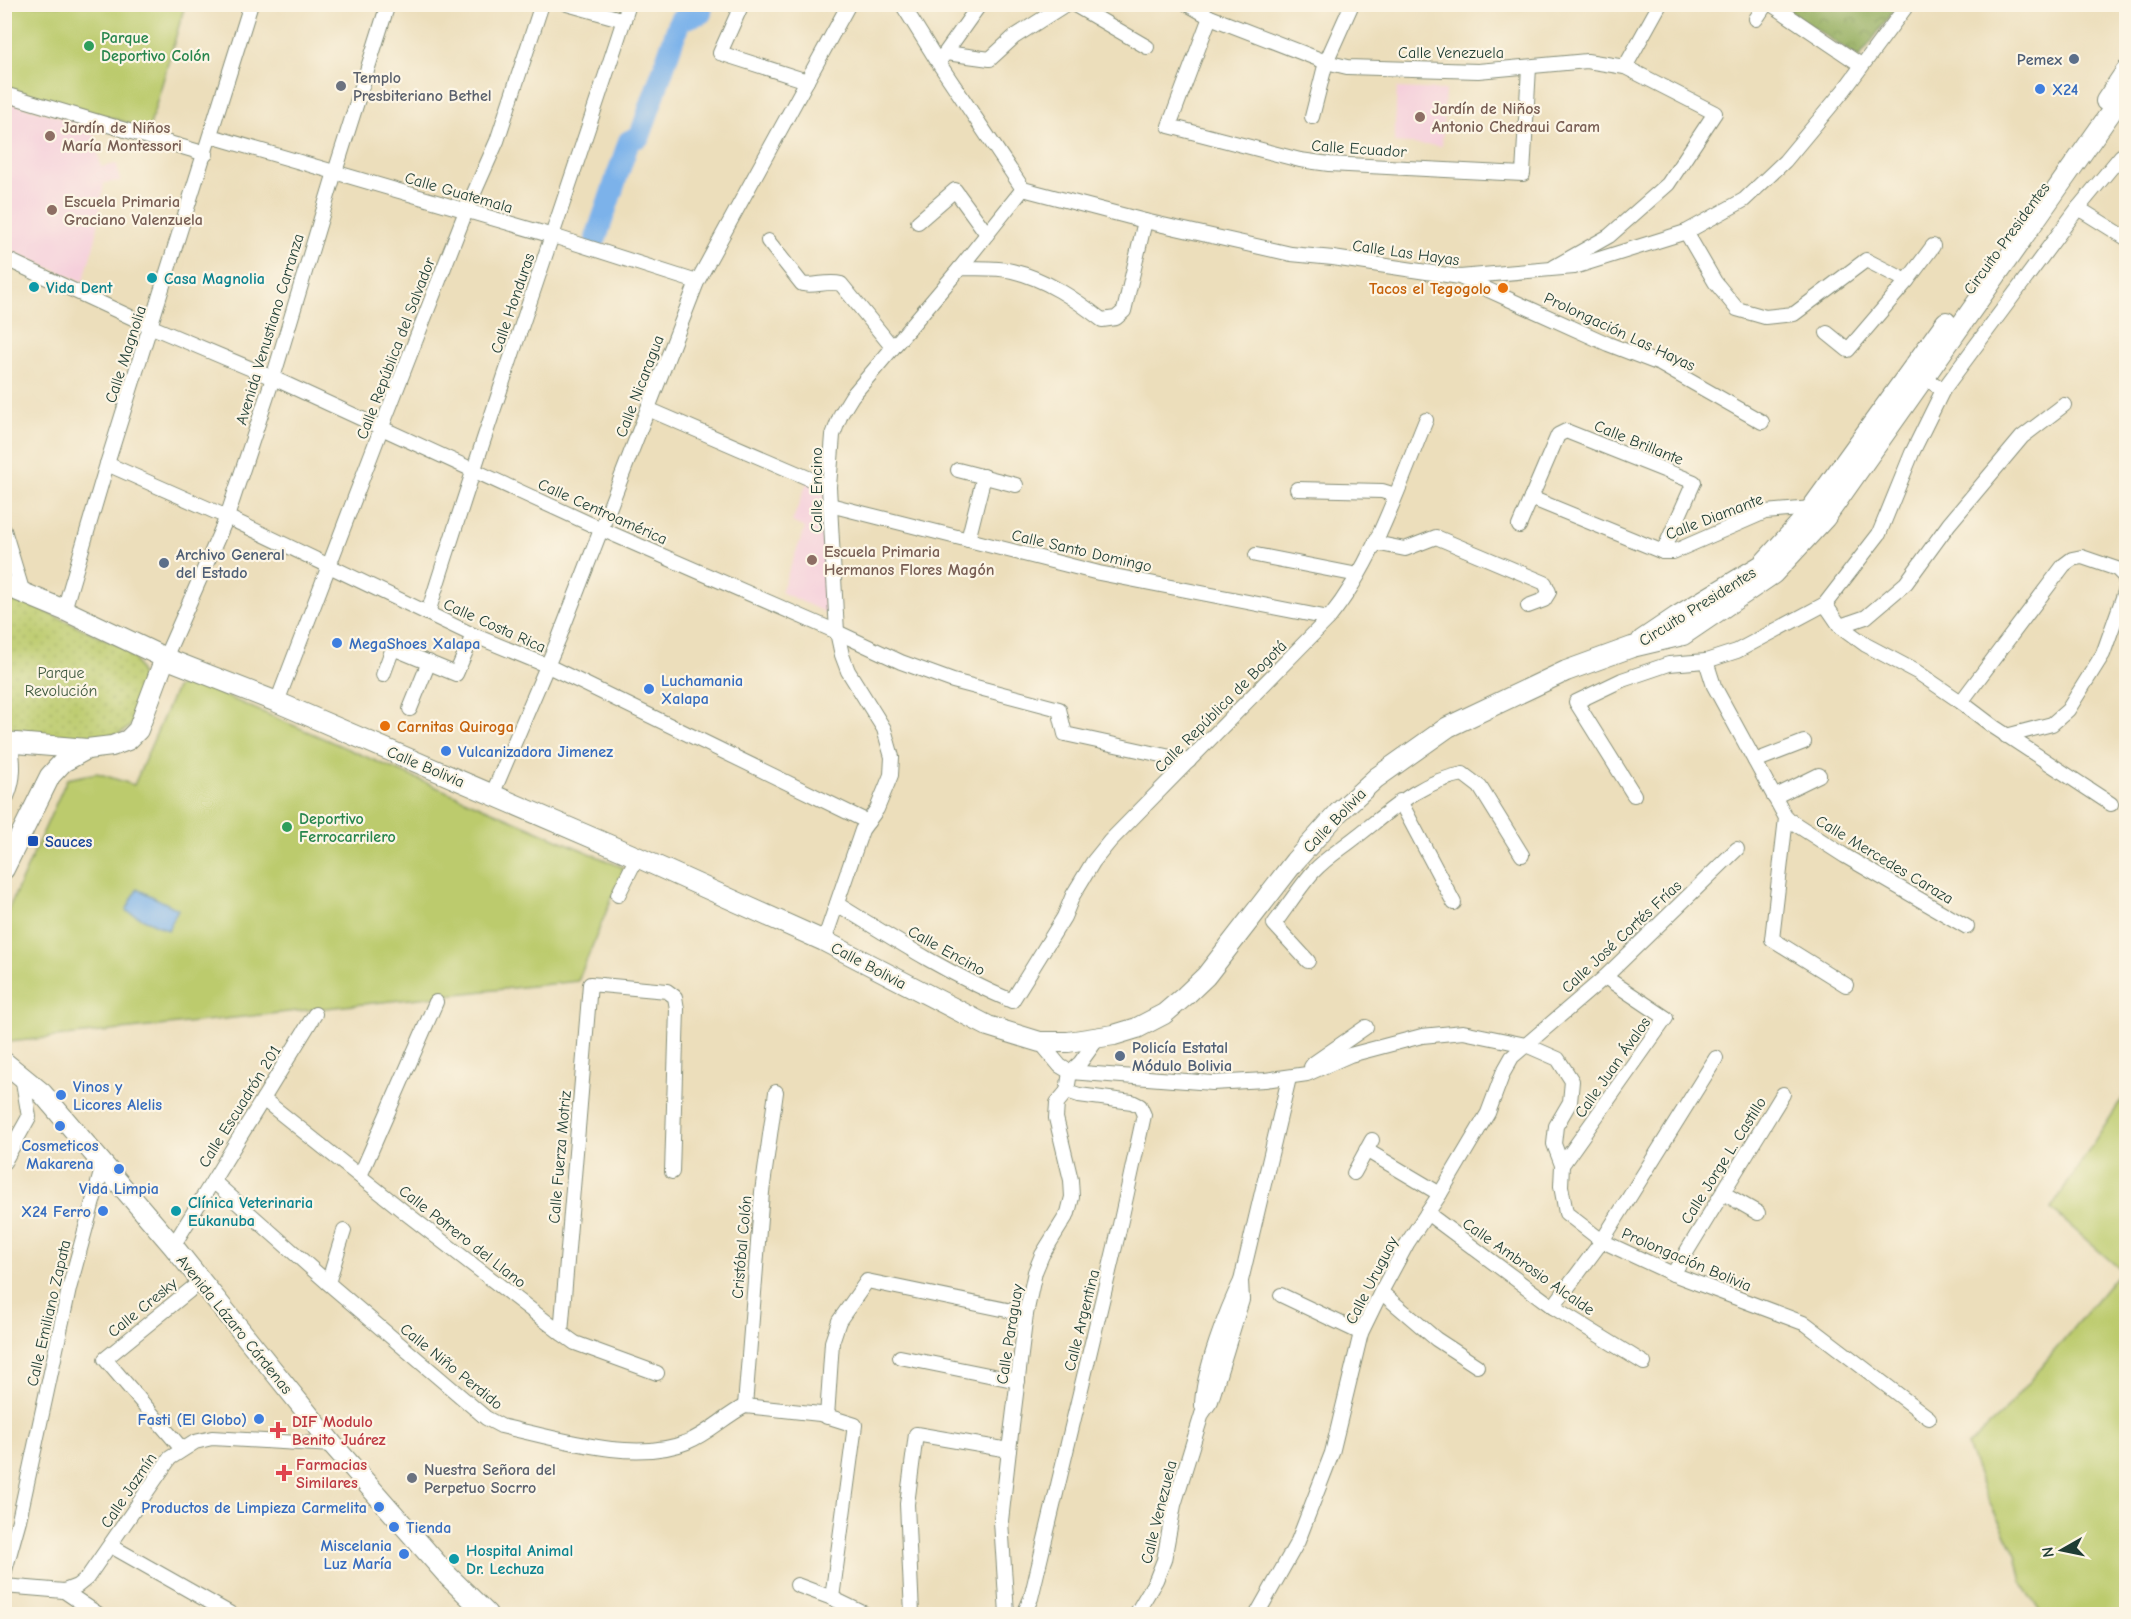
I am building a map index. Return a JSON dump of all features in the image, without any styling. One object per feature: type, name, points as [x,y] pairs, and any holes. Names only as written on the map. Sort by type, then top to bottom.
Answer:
[{"type":"main road","name":"Circuito Presidentes","points":[[1632,647],[1676,617],[1762,565],[1812,508],[2127,71]]},
{"type":"main road","name":"Circuito Presidentes","points":[[1632,647],[1683,635],[1773,574],[1826,518],[1924,376],[2127,92]]},
{"type":"main road","name":"Calle Bolivia","points":[[4,585],[64,610],[165,658],[277,702],[637,857],[825,941],[988,1026],[1040,1042],[1068,1042],[1114,1035],[1137,1028],[1164,1014],[1206,976],[1295,861],[1339,812],[1376,778],[1448,727],[1566,672],[1632,647]]},
{"type":"main road","points":[[144,648],[152,665],[154,687]]},
{"type":"main road","points":[[4,796],[9,786],[10,775],[6,742],[87,749],[112,746],[128,740],[138,730],[165,658]]},
{"type":"main road","points":[[154,687],[172,673],[192,669]]},
{"type":"main road","points":[[4,869],[50,776],[63,762],[87,749]]},
{"type":"main road","name":"Avenida Lázaro Cárdenas","points":[[5,1062],[42,1093],[173,1246],[333,1445],[447,1576],[487,1614]]},
{"type":"street","name":"Calle Magnolia","points":[[64,610],[107,464],[152,327],[251,4]]},
{"type":"street","name":"Avenida Venustiano Carranza","points":[[165,658],[226,517],[273,378],[388,4]]},
{"type":"street","name":"Calle República del Salvador","points":[[277,702],[466,211],[497,141],[542,4]]},
{"type":"street","points":[[567,4],[624,20]]},
{"type":"street","name":"Calle Honduras","points":[[428,613],[472,470],[553,236],[629,4]]},
{"type":"street","points":[[742,4],[720,53],[807,81]]},
{"type":"street","name":"Calle Nicaragua","points":[[492,795],[601,529],[697,282],[849,4]]},
{"type":"street","points":[[902,4],[942,58],[1023,189]]},
{"type":"street","points":[[942,58],[980,4]]},
{"type":"street","points":[[942,58],[990,59],[1014,37],[1066,4]]},
{"type":"street","points":[[1073,4],[1147,47]]},
{"type":"street","name":"Calle Venezuela","points":[[1187,4],[1210,17],[1326,62],[1347,67],[1478,71],[1587,61],[1624,67],[1715,113],[1668,184],[1609,236],[1552,268]]},
{"type":"street","points":[[1312,117],[1326,62],[1352,4]]},
{"type":"street","points":[[1624,67],[1660,4]]},
{"type":"street","points":[[1756,20],[1766,4]]},
{"type":"street","points":[[1771,4],[1861,65]]},
{"type":"street","name":"Calle Las Hayas","points":[[1023,189],[1145,221],[1291,254],[1460,277],[1574,267],[1686,232],[1744,200],[1785,161],[1844,90],[1908,4]]},
{"type":"street","name":"Calle Ecuador","points":[[1210,17],[1169,126],[1300,160],[1329,164],[1523,174],[1529,68]]},
{"type":"street","points":[[4,94],[206,154]]},
{"type":"street","name":"Calle Guatemala","points":[[211,136],[553,236],[697,282]]},
{"type":"street","points":[[1634,795],[1576,702],[1622,680],[1669,664],[1707,661],[1737,651],[1825,604],[1879,534],[1912,453],[1943,390],[2078,208],[2121,156]]},
{"type":"street","name":"Calle Encino","points":[[825,941],[862,831],[877,809],[891,775],[892,757],[884,729],[848,671],[837,632],[829,487],[833,435],[841,414],[852,396],[1023,189]]},
{"type":"street","points":[[918,222],[955,190],[987,234]]},
{"type":"street","points":[[2078,208],[2127,238]]},
{"type":"street","points":[[960,268],[1011,271],[1044,282],[1065,293],[1102,320],[1116,318],[1124,311],[1145,221]]},
{"type":"street","points":[[1686,232],[1715,282],[1737,309],[1765,317],[1794,314],[1866,260],[1907,281]]},
{"type":"street","points":[[768,241],[801,284],[811,286],[830,281],[841,284],[893,348]]},
{"type":"street","points":[[1827,333],[1848,350],[1907,281],[1933,246]]},
{"type":"street","name":"Calle Centroamérica","points":[[4,258],[152,327],[273,378],[601,529],[901,662],[953,681],[1059,709],[1065,734],[1189,761]]},
{"type":"street","name":"Prolongación Las Hayas","points":[[1460,277],[1608,344],[1660,364],[1762,422]]},
{"type":"street","points":[[1924,376],[1943,390]]},
{"type":"street","points":[[1840,626],[1866,616],[1906,583],[1949,524],[2022,437],[2064,405]]},
{"type":"street","points":[[648,409],[829,487]]},
{"type":"street","name":"Calle República de Bogotá","points":[[1012,1001],[1064,917],[1073,895],[1093,862],[1110,841],[1345,599],[1375,543],[1426,420]]},
{"type":"street","name":"Calle Brillante","points":[[1531,498],[1558,435],[1566,431],[1694,482],[1663,552]]},
{"type":"street","name":"Calle Costa Rica","points":[[107,464],[226,517],[473,635],[546,665],[868,822]]},
{"type":"street","points":[[958,470],[1016,485]]},
{"type":"street","points":[[968,540],[984,476]]},
{"type":"street","points":[[1297,489],[1382,491],[1395,495]]},
{"type":"street","points":[[1519,526],[1531,498]]},
{"type":"street","name":"Calle Diamante","points":[[1531,498],[1655,551],[1663,552],[1672,552],[1765,512],[1812,508]]},
{"type":"street","name":"Calle Santo Domingo","points":[[830,505],[1099,573],[1329,618]]},
{"type":"street","points":[[4,530],[23,593]]},
{"type":"street","points":[[1375,543],[1405,549],[1436,537],[1545,583],[1549,592],[1544,600],[1528,606]]},
{"type":"street","points":[[1256,555],[1358,575]]},
{"type":"street","points":[[1961,702],[2064,565],[2072,559],[2082,557],[2117,569],[2125,577],[2127,587],[2103,654],[2068,710],[2052,724],[2006,736]]},
{"type":"street","points":[[1825,604],[1840,626],[1866,645],[1917,672],[2006,736],[2111,804]]},
{"type":"street","points":[[383,675],[393,648],[456,674],[473,635]]},
{"type":"street","name":"Calle Mercedes Caraza","points":[[1707,661],[1714,686],[1786,818],[1845,856],[1967,927]]},
{"type":"street","points":[[410,709],[429,662]]},
{"type":"street","points":[[1755,761],[1804,742]]},
{"type":"street","points":[[1308,961],[1274,924],[1311,874],[1332,853],[1355,838],[1400,801],[1442,778],[1463,774],[1480,787],[1522,855]]},
{"type":"street","points":[[1774,797],[1819,775]]},
{"type":"street","points":[[1400,801],[1454,903]]},
{"type":"street","points":[[1786,818],[1772,939],[1846,985]]},
{"type":"street","name":"Calle José Cortés Frías","points":[[1526,1046],[1605,977],[1737,849]]},
{"type":"street","points":[[618,895],[637,857]]},
{"type":"street","points":[[1295,861],[1311,874]]},
{"type":"street","name":"Calle Encino","points":[[837,904],[934,964],[1012,1001]]},
{"type":"street","name":"Calle Juan Ávalos","points":[[1562,1165],[1666,1018],[1605,977]]},
{"type":"street","name":"Calle Fuerza Motriz","points":[[561,1333],[590,984],[667,991],[675,997],[677,1009],[672,1172]]},
{"type":"street","points":[[360,1176],[436,1002]]},
{"type":"street","name":"Calle Escuadrón 201","points":[[173,1246],[315,1014]]},
{"type":"street","points":[[1307,1074],[1314,1063],[1366,1027]]},
{"type":"street","name":"Prolongación Bolivia","points":[[1070,1072],[1212,1083],[1289,1078],[1307,1074],[1371,1049],[1422,1036],[1446,1033],[1463,1032],[1526,1046],[1557,1059],[1572,1081],[1570,1102],[1556,1126],[1554,1144],[1562,1165],[1561,1186],[1566,1213],[1602,1241],[1673,1274],[1806,1324],[1929,1418]]},
{"type":"street","points":[[1040,1042],[1060,1066],[1070,1072],[1080,1064],[1098,1038]]},
{"type":"street","name":"Calle Uruguay","points":[[1257,1614],[1298,1541],[1332,1453],[1361,1333],[1408,1242],[1440,1194],[1488,1113],[1503,1073],[1512,1057],[1526,1046]]},
{"type":"street","points":[[1553,1307],[1602,1241],[1716,1058]]},
{"type":"street","name":"Calle Paraguay","points":[[1007,1614],[1001,1521],[1009,1450],[1026,1314],[1035,1272],[1042,1255],[1068,1213],[1072,1197],[1071,1180],[1056,1118],[1057,1103],[1067,1090],[1070,1072]]},
{"type":"street","points":[[4,1161],[29,1117],[22,1076]]},
{"type":"street","name":"Calle Venezuela","points":[[1136,1614],[1156,1580],[1164,1560],[1174,1505],[1202,1414],[1202,1398],[1213,1357],[1232,1298],[1241,1281],[1289,1078]]},
{"type":"street","name":"Calle Argentina","points":[[1024,1614],[1031,1598],[1144,1115],[1140,1106],[1132,1102],[1079,1095],[1067,1090]]},
{"type":"street","name":"Cristóbal Colón","points":[[745,1406],[762,1192],[776,1092]]},
{"type":"street","name":"Calle Jorge L. Castillo","points":[[1673,1274],[1783,1094]]},
{"type":"street","name":"Calle Potrero del Llano","points":[[263,1099],[575,1343],[657,1374]]},
{"type":"street","points":[[1354,1173],[1369,1145],[1440,1194]]},
{"type":"street","name":"Calle Emiliano Zapata","points":[[4,1574],[19,1520],[69,1289],[103,1165]]},
{"type":"street","name":"Calle Niño Perdido","points":[[213,1181],[486,1418],[501,1426],[608,1449],[637,1451],[663,1449],[687,1442],[720,1424],[745,1406]]},
{"type":"street","points":[[1723,1193],[1758,1213]]},
{"type":"street","name":"Calle Ambrosio Alcalde","points":[[1427,1213],[1553,1307],[1644,1363]]},
{"type":"street","points":[[328,1283],[344,1231]]},
{"type":"street","name":"Calle Cresky","points":[[182,1449],[105,1359],[200,1281]]},
{"type":"street","points":[[828,1417],[832,1342],[839,1321],[867,1281],[1026,1314]]},
{"type":"street","points":[[1381,1292],[1436,1339],[1477,1366]]},
{"type":"street","points":[[1281,1295],[1361,1333]]},
{"type":"street","points":[[900,1357],[1018,1381]]},
{"type":"street","points":[[745,1406],[828,1417],[855,1425],[832,1598]]},
{"type":"street","points":[[912,1614],[907,1504],[916,1434],[1009,1450]]},
{"type":"street","name":"Calle Jazmín","points":[[64,1591],[87,1578],[170,1458],[182,1449],[195,1442],[212,1438],[333,1445]]},
{"type":"street","points":[[111,1546],[231,1614]]},
{"type":"street","points":[[798,1585],[865,1614]]},
{"type":"street","points":[[4,1586],[64,1591],[98,1614]]},
{"type":"shaded area","name":"Jardín de Niños Antonio Chedraui Caram","points":[[1397,88],[1445,90],[1442,146],[1394,143]]},
{"type":"shaded area","name":"Escuela Primaria Graciano Valenzuela","points":[[5,101],[93,127],[101,167],[117,164],[120,181],[104,183],[96,238],[83,282],[5,248]]},
{"type":"shaded area","name":"Escuela Primaria Hermanos Flores Magón","points":[[808,480],[827,489],[832,609],[824,612],[781,592],[805,528],[792,522]]},
{"type":"green space","name":"Parque Deportivo Colón","points":[[4,5],[185,5],[149,129],[5,87]]},
{"type":"green space","points":[[1780,5],[1898,5],[1859,58]]},
{"type":"green space","name":"Parque Revolución","points":[[18,599],[127,649],[139,669],[142,681],[135,716],[130,726],[110,736],[79,739],[22,737],[5,731],[5,600]]},
{"type":"green space","name":"Deportivo Ferrocarrilero","points":[[188,680],[624,868],[578,981],[9,1042],[5,1036],[5,917],[67,779],[97,773],[134,785],[176,688]]},
{"type":"green space","points":[[2126,1093],[2126,1614],[2042,1614],[2022,1583],[2016,1554],[1986,1496],[1967,1446],[2003,1413],[2121,1270],[2051,1209]]},
{"type":"water","points":[[137,889],[178,909],[168,930],[126,911]]},
{"type":"waterway","points":[[596,238],[629,141],[640,136],[680,20],[701,13],[702,4]]},
{"type":"place","name":"Parque Deportivo Colón","points":[[89,46]]},
{"type":"place","name":"Pemex","points":[[2074,59]]},
{"type":"place","name":"Templo Presbiteriano Bethel","points":[[341,86]]},
{"type":"place","name":"X24","points":[[2040,89]]},
{"type":"place","name":"Jardín de Niños Antonio Chedraui Caram","points":[[1420,117]]},
{"type":"place","name":"Jardín de Niños María Montessori","points":[[50,136]]},
{"type":"place","name":"Escuela Primaria Graciano Valenzuela","points":[[52,210]]},
{"type":"place","name":"Casa Magnolia","points":[[152,278]]},
{"type":"place","name":"Vida Dent","points":[[34,287]]},
{"type":"place","name":"Tacos el Tegogolo","points":[[1503,288]]},
{"type":"place","name":"Escuela Primaria Hermanos Flores Magón","points":[[812,560]]},
{"type":"place","name":"Archivo General del Estado","points":[[164,563]]},
{"type":"place","name":"MegaShoes Xalapa","points":[[337,643]]},
{"type":"place","name":"Luchamania Xalapa","points":[[649,689]]},
{"type":"place","name":"Carnitas Quiroga","points":[[385,726]]},
{"type":"place","name":"Vulcanizadora Jimenez","points":[[446,751]]},
{"type":"place","name":"Deportivo Ferrocarrilero","points":[[287,827]]},
{"type":"place","name":"Sauces","points":[[33,841]]},
{"type":"place","name":"Policía Estatal Módulo Bolivia","points":[[1120,1056]]},
{"type":"place","name":"Vinos y Licores Alelis","points":[[61,1095]]},
{"type":"place","name":"Cosmeticos Makarena","points":[[60,1126]]},
{"type":"place","name":"Vida Limpia","points":[[119,1169]]},
{"type":"place","name":"X24 Ferro","points":[[103,1211]]},
{"type":"place","name":"Clínica Veterinaria Eukanuba","points":[[176,1211]]},
{"type":"place","name":"Fasti (El Globo)","points":[[259,1419]]},
{"type":"place","name":"DIF Modulo Benito Juárez","points":[[278,1430]]},
{"type":"place","name":"Farmacias Similares","points":[[284,1473]]},
{"type":"place","name":"Nuestra Señora del Perpetuo Socrro","points":[[412,1478]]},
{"type":"place","name":"Productos de Limpieza Carmelita","points":[[379,1507]]},
{"type":"place","name":"Tienda","points":[[394,1527]]},
{"type":"place","name":"Miscelania Luz María","points":[[404,1554]]},
{"type":"place","name":"Hospital Animal Dr. Lechuza","points":[[454,1559]]}]
